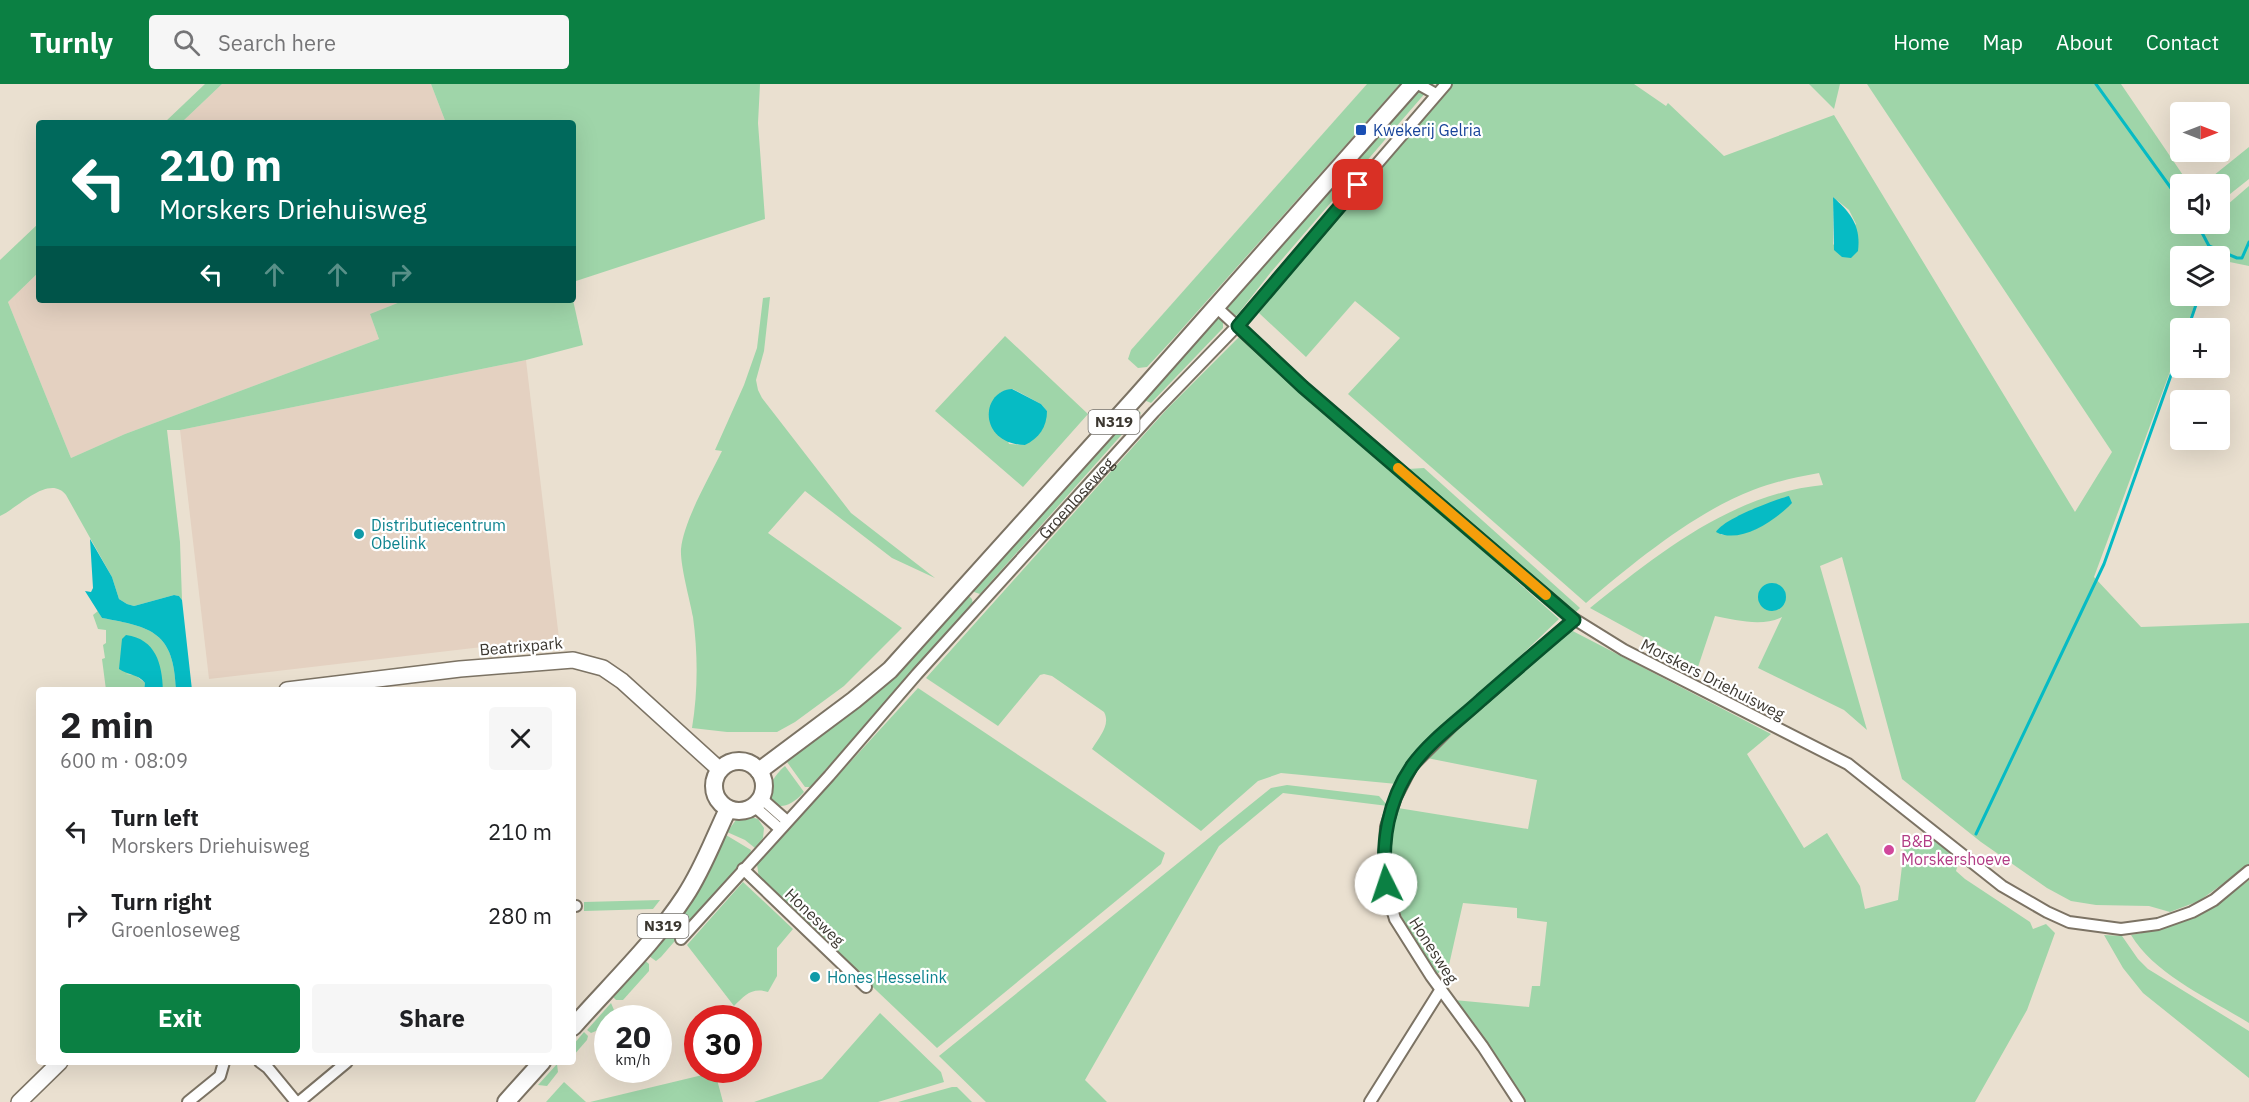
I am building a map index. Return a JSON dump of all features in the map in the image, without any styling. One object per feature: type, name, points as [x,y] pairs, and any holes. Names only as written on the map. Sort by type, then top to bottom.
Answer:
[{"type":"main road","name":"Groenloseweg","points":[[759,771],[890,670],[1413,84]]},
{"type":"main road","points":[[736,762],[749,764],[759,771],[764,784],[757,802],[744,811],[728,808],[715,794],[715,782],[720,770],[725,766],[736,762]]},
{"type":"main road","name":"N319","points":[[576,1024],[672,915],[687,894],[704,863],[728,808]]},
{"type":"main road","points":[[506,1102],[539,1065]]},
{"type":"street","points":[[1418,84],[1436,94]]},
{"type":"street","name":"Groenloseweg","points":[[681,939],[1146,420],[1238,326],[1446,84]]},
{"type":"street","name":"Morskers Driehuisweg","points":[[1215,306],[1303,387],[1574,620],[1624,650],[1848,764],[2002,886],[2047,912],[2069,922],[2121,929],[2158,924],[2192,912],[2214,900],[2249,871]]},
{"type":"street","name":"Honesweg","points":[[1519,1102],[1506,1079],[1413,949],[1395,919],[1384,869],[1386,827],[1391,810],[1412,766],[1431,745],[1574,620]]},
{"type":"street","name":"Beatrixpark","points":[[312,687],[460,669],[573,660],[603,668],[622,681],[720,770]]},
{"type":"street","points":[[757,802],[783,825]]},
{"type":"street","name":"Honesweg","points":[[743,869],[866,987]]},
{"type":"street","points":[[1370,1102],[1441,989]]},
{"type":"street","points":[[19,1102],[57,1065]]},
{"type":"street","points":[[188,1102],[220,1076],[223,1065]]},
{"type":"street","points":[[264,1065],[297,1102],[343,1065]]},
{"type":"shaded area","points":[[222,84],[431,84],[445,120],[184,120]]},
{"type":"shaded area","points":[[36,275],[36,303],[398,303],[370,314],[379,339],[125,434],[71,458],[8,302]]},
{"type":"shaded area","name":"Distributiecentrum Obelink","points":[[526,360],[559,638],[209,679],[180,430]]},
{"type":"green space","points":[[205,84],[222,84],[184,120],[167,120]]},
{"type":"green space","points":[[431,84],[760,84],[758,123],[765,219],[576,281],[576,120],[445,120]]},
{"type":"green space","points":[[1367,84],[1400,84],[1172,340],[1147,367],[1138,368],[1128,359],[1131,350]]},
{"type":"green space","points":[[1416,84],[1427,91],[1236,316],[1224,305]]},
{"type":"green space","points":[[1452,84],[1634,84],[1666,106],[1668,103],[1724,156],[1834,115],[2075,512],[2112,452],[1867,84],[2121,84],[2170,156],[2170,162],[2174,162],[2182,174],[2170,174],[2170,234],[2230,234],[2230,202],[2249,186],[2249,266],[2230,262],[2230,246],[2170,246],[2170,306],[2194,306],[2190,318],[2170,318],[2170,372],[2094,577],[2141,627],[2249,623],[2249,865],[2199,901],[2170,912],[2149,906],[2096,905],[2071,901],[2047,888],[1981,842],[1902,779],[1842,557],[1820,566],[1867,730],[1844,710],[1758,668],[1782,617],[1758,622],[1715,616],[1698,667],[1590,608],[1670,547],[1698,529],[1758,500],[1823,485],[1819,473],[1761,487],[1709,511],[1644,555],[1586,603],[1348,394],[1400,338],[1355,301],[1306,357],[1259,313],[1291,272]],"holes":[[[1833,197],[1849,210],[1856,224],[1833,245]],[[1789,497],[1775,514],[1753,530],[1721,535],[1728,522]]]},
{"type":"green space","points":[[1809,84],[1840,84],[1834,109]]},
{"type":"green space","points":[[2249,147],[2249,179],[2230,194],[2230,174],[2215,174]]},
{"type":"green space","points":[[36,226],[36,275],[8,302],[71,458],[125,434],[379,339],[370,314],[398,303],[574,303],[583,345],[526,360],[180,430],[167,430],[180,542],[182,600],[179,596],[174,595],[134,606],[119,599],[112,577],[66,495],[59,489],[42,490],[0,516],[0,260]]},
{"type":"green space","points":[[770,297],[764,351],[756,380],[762,398],[851,513],[935,578],[892,558],[805,491],[768,533],[902,628],[844,686],[795,722],[777,732],[727,732],[692,728],[697,673],[696,645],[681,549],[692,512],[722,451],[715,450],[744,385],[757,348],[763,298]]},
{"type":"green space","points":[[1218,317],[1223,322],[1223,328],[1151,403],[1144,400]]},
{"type":"green space","points":[[1241,335],[1559,619],[1418,754],[1397,784],[1281,773],[1258,781],[1201,831],[1092,749],[1105,726],[1104,712],[1052,676],[1040,675],[998,726],[926,678],[1167,409]]},
{"type":"green space","points":[[1005,336],[1088,414],[1023,487],[935,411]],"holes":[[[1013,389],[1041,404],[1047,411],[1025,445],[1009,444],[995,398],[1001,392]]]},
{"type":"green space","points":[[1135,407],[1141,413],[980,594],[971,591]]},
{"type":"green space","points":[[1424,468],[1580,608],[1574,614],[1408,469]]},
{"type":"green space","points":[[968,595],[973,605],[810,787],[805,787],[787,762],[873,694]]},
{"type":"green space","points":[[98,611],[102,618],[147,629],[157,636],[165,644],[171,656],[176,687],[162,687],[159,669],[126,674],[135,675],[145,683],[144,687],[106,687],[102,659],[105,658],[103,645],[106,643],[106,630],[98,629],[93,615]]},
{"type":"green space","points":[[1565,627],[1771,734],[1747,754],[1804,848],[1827,833],[1860,886],[1865,909],[1898,900],[1904,849],[1933,839],[1959,861],[1956,871],[1965,879],[2030,922],[2033,929],[2046,924],[2055,933],[2027,1010],[1975,1102],[1524,1102],[1454,1000],[1529,1007],[1532,986],[1540,986],[1547,922],[1517,918],[1517,908],[1463,903],[1449,965],[1436,975],[1401,915],[1390,878],[1389,857],[1398,808],[1528,829],[1537,780],[1427,758]]},
{"type":"green space","points":[[918,688],[1165,853],[1161,864],[937,1048],[759,879],[757,864]]},
{"type":"green space","points":[[785,766],[804,792],[784,806],[772,802],[769,795],[775,776]]},
{"type":"green space","points":[[1287,785],[1379,796],[1388,806],[1283,793],[1219,846],[1085,1080],[1107,1102],[986,1102],[939,1056],[1271,788]]},
{"type":"green space","points":[[747,816],[758,819],[764,828],[763,838],[755,848],[745,840],[727,832],[736,820]]},
{"type":"green space","points":[[726,835],[751,850],[750,854],[656,961],[646,954],[693,896]]},
{"type":"green space","points":[[2249,880],[2249,1023],[2168,974],[2141,949],[2131,935],[2179,922],[2222,900]]},
{"type":"green space","points":[[743,882],[793,929],[777,948],[777,976],[768,992],[753,991],[735,1005],[687,945]]},
{"type":"green space","points":[[660,900],[653,909],[584,911],[584,902]]},
{"type":"green space","points":[[2104,935],[2122,936],[2148,969],[2249,1031],[2249,1078],[2143,993],[2123,968]]},
{"type":"green space","points":[[643,959],[649,964],[649,971],[623,1000],[616,1000],[611,995]]},
{"type":"green space","points":[[880,1013],[941,1072],[944,1082],[878,1102],[754,1102],[822,1079]]},
{"type":"green space","points":[[594,1022],[594,1032],[591,1033],[587,1030]]},
{"type":"green space","points":[[584,1032],[588,1036],[576,1053],[576,1041]]},
{"type":"green space","points":[[557,1065],[558,1072],[547,1086],[538,1085]]},
{"type":"green space","points":[[684,1079],[684,1083],[718,1083],[723,1102],[590,1102],[672,1083]]},
{"type":"green space","points":[[564,1082],[586,1102],[546,1102]]},
{"type":"green space","points":[[952,1087],[957,1087],[972,1102],[898,1102]]},
{"type":"water","points":[[1833,197],[1850,215],[1856,227],[1858,251],[1851,258],[1842,257],[1834,250]]},
{"type":"water","points":[[1012,389],[1041,404],[1047,411],[1046,422],[1041,431],[1025,445],[1010,442],[999,436],[992,427],[989,417],[994,398],[1001,392]]},
{"type":"water","points":[[1789,496],[1792,503],[1777,517],[1757,529],[1736,535],[1716,532],[1728,521],[1738,516]]},
{"type":"water","points":[[90,539],[112,577],[119,599],[134,606],[174,595],[179,596],[182,600],[192,687],[176,687],[171,656],[165,644],[157,636],[147,629],[102,618],[85,591],[91,592],[93,588]]},
{"type":"water","points":[[1772,583],[1782,587],[1786,597],[1782,607],[1772,611],[1762,607],[1758,597],[1762,587]]},
{"type":"water","points":[[126,635],[136,637],[151,647],[159,662],[163,687],[144,687],[145,683],[142,680],[119,669],[122,639]]},
{"type":"waterway","points":[[2096,84],[2170,187]]},
{"type":"waterway","points":[[2203,234],[2209,246]]},
{"type":"waterway","points":[[2230,255],[2242,258],[2249,242]]},
{"type":"waterway","points":[[2191,318],[2196,306]]},
{"type":"waterway","points":[[1976,834],[2104,564],[2170,378]]},
{"type":"slow traffic","points":[[1398,468],[1546,595]]},
{"type":"place","name":"Kwekerij Gelria","points":[[1361,130]]},
{"type":"place","name":"Distributiecentrum Obelink","points":[[359,534]]},
{"type":"place","name":"B&B Morskershoeve","points":[[1889,850]]},
{"type":"place","name":"Hones Hesselink","points":[[815,977]]},
{"type":"route","points":[[1358,185],[1238,326],[1303,387],[1574,620],[1452,726],[1412,766],[1396,797],[1386,827],[1384,869],[1386,884]]}]
